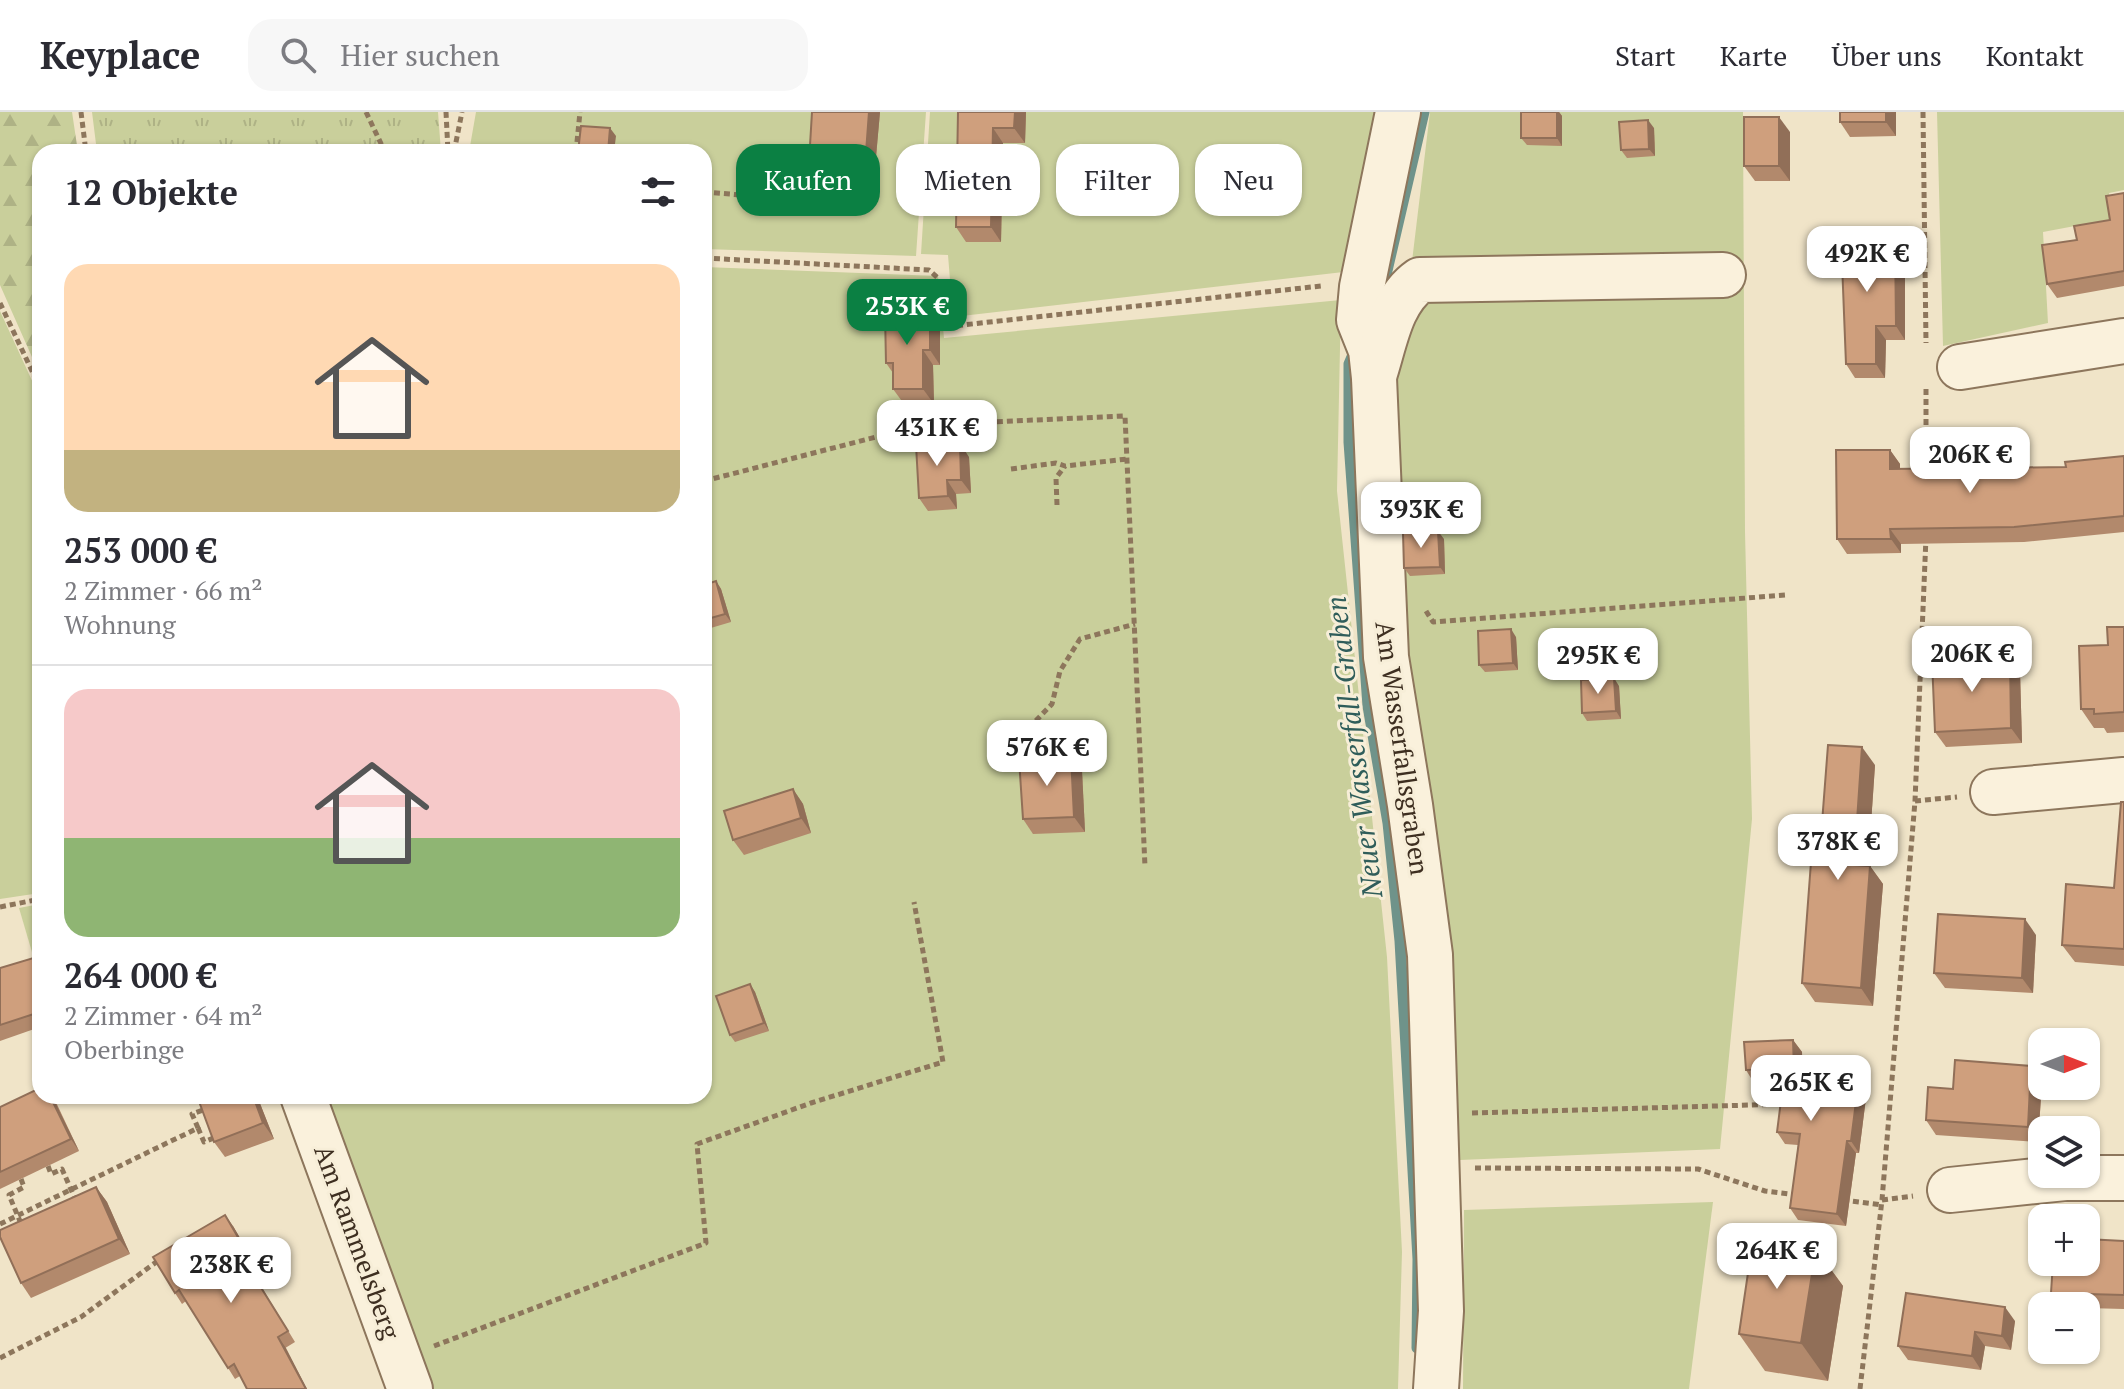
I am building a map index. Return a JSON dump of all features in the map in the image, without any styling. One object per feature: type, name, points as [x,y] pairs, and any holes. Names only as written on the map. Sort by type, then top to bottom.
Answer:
[{"type":"street","name":"Am Wasserfallsgraben","points":[[1398,112],[1366,334],[1386,657],[1430,955],[1441,1311],[1436,1389]]},
{"type":"street","points":[[1366,334],[1420,280],[1723,275]]},
{"type":"street","points":[[1937,362],[2124,341]]},
{"type":"street","points":[[1993,792],[2124,780]]},
{"type":"street","name":"Am Rammelsberg","points":[[306,1104],[405,1374]]},
{"type":"street","points":[[1950,1190],[2065,1178],[2124,1178]]},
{"type":"path","points":[[81,112],[85,144]]},
{"type":"path","points":[[366,112],[381,144]]},
{"type":"path","points":[[446,112],[450,144]]},
{"type":"path","points":[[453,144],[462,112]]},
{"type":"path","points":[[577,144],[580,112]]},
{"type":"path","points":[[1923,112],[1937,362],[1926,481]]},
{"type":"path","points":[[712,193],[736,195]]},
{"type":"path","points":[[712,258],[929,270],[939,279],[944,327],[1351,284],[1366,334]]},
{"type":"path","points":[[0,303],[32,371]]},
{"type":"path","points":[[712,479],[923,425],[1125,416],[1145,867]]},
{"type":"path","points":[[1011,469],[1127,459]]},
{"type":"path","points":[[1057,505],[1056,478],[1065,466]]},
{"type":"path","points":[[1860,1389],[1882,1205],[1918,750],[1926,526]]},
{"type":"path","points":[[1383,600],[1418,600],[1433,622],[1786,595]]},
{"type":"path","points":[[1048,760],[1024,756],[1023,741],[1026,731],[1052,704],[1060,671],[1070,650],[1080,639],[1135,624]]},
{"type":"path","points":[[0,907],[32,901]]},
{"type":"path","points":[[405,1374],[706,1243],[697,1144],[811,1103],[943,1062],[914,902]]},
{"type":"path","points":[[1471,1113],[1796,1104]]},
{"type":"path","points":[[206,1109],[192,1114],[204,1142],[217,1136]]},
{"type":"path","points":[[0,1224],[198,1128]]},
{"type":"path","points":[[48,1166],[51,1174],[62,1169],[79,1207]]},
{"type":"path","points":[[1437,1168],[1698,1169],[1765,1191],[1812,1196]]},
{"type":"path","points":[[21,1179],[24,1187],[9,1195],[24,1231]]},
{"type":"path","points":[[1828,1198],[1882,1205]]},
{"type":"path","points":[[0,1358],[81,1317],[167,1253]]},
{"type":"green space","points":[[0,112],[72,112],[77,144],[32,144],[32,357],[0,285]]},
{"type":"green space","points":[[92,112],[438,112],[440,144],[96,144]]},
{"type":"green space","points":[[476,112],[926,112],[924,144],[896,144],[896,216],[919,216],[916,256],[712,249],[712,144],[470,144]]},
{"type":"green space","points":[[930,112],[1388,112],[1352,271],[953,317],[948,255],[921,254],[923,216],[1040,216],[1040,144],[928,144]]},
{"type":"green space","points":[[1430,112],[1743,112],[1745,532],[1752,819],[1720,1149],[1460,1160],[1407,650],[1391,368],[1407,303]]},
{"type":"green space","points":[[1937,112],[2124,112],[2124,190],[2109,193],[2112,219],[2043,232],[2048,323],[1943,346]]},
{"type":"green space","points":[[712,267],[938,276],[944,338],[1341,300],[1337,491],[1387,957],[1402,1252],[1398,1389],[421,1389],[314,1104],[712,1104]]},
{"type":"green space","points":[[0,311],[32,381],[32,894],[0,899]]},
{"type":"green space","points":[[32,906],[32,952],[19,908]]},
{"type":"green space","points":[[1713,1202],[1689,1389],[1463,1389],[1464,1210]]},
{"type":"building","points":[[812,112],[869,112],[867,144],[810,144]]},
{"type":"building","points":[[958,112],[1015,112],[1014,128],[993,128],[993,144],[957,144]]},
{"type":"building","points":[[1521,112],[1557,112],[1557,138],[1521,138]]},
{"type":"building","points":[[1840,112],[1886,112],[1886,122],[1840,122]]},
{"type":"building","points":[[1744,117],[1779,117],[1779,166],[1744,166]]},
{"type":"building","points":[[1648,120],[1649,149],[1621,150],[1619,122]]},
{"type":"building","points":[[581,126],[610,128],[609,144],[579,144]]},
{"type":"building","points":[[2124,193],[2124,271],[2047,284],[2042,245],[2077,240],[2074,226],[2110,220],[2106,196]]},
{"type":"building","points":[[956,216],[991,216],[991,227],[956,227]]},
{"type":"building","points":[[1841,237],[1895,237],[1896,326],[1876,326],[1876,364],[1846,364]]},
{"type":"building","points":[[930,312],[930,350],[923,350],[923,389],[893,389],[893,363],[886,363],[885,313]]},
{"type":"building","points":[[960,443],[961,480],[947,480],[948,496],[919,498],[916,445]]},
{"type":"building","points":[[1836,450],[1890,450],[1890,469],[2066,467],[2065,462],[2124,456],[2124,516],[2014,527],[1890,529],[1891,539],[1837,539]]},
{"type":"building","points":[[1438,531],[1440,567],[1404,568],[1403,533]]},
{"type":"building","points":[[716,581],[725,614],[712,618],[712,582]]},
{"type":"building","points":[[2107,627],[2124,627],[2124,712],[2094,714],[2094,709],[2081,709],[2079,646],[2108,645]]},
{"type":"building","points":[[1511,629],[1513,663],[1479,665],[1478,631]]},
{"type":"building","points":[[2010,657],[2011,728],[1935,732],[1932,660]]},
{"type":"building","points":[[1614,678],[1616,711],[1582,713],[1581,680]]},
{"type":"building","points":[[1828,745],[1862,747],[1854,865],[1870,866],[1861,988],[1802,983],[1811,862],[1819,862]]},
{"type":"building","points":[[1071,756],[1074,817],[1023,819],[1019,759]]},
{"type":"building","points":[[793,789],[801,818],[733,840],[724,811]]},
{"type":"building","points":[[2121,802],[2124,802],[2124,949],[2062,945],[2066,884],[2114,888]]},
{"type":"building","points":[[1938,914],[2025,919],[2022,978],[1934,973]]},
{"type":"building","points":[[32,958],[32,1015],[0,1025],[0,968]]},
{"type":"building","points":[[750,984],[764,1023],[730,1035],[716,996]]},
{"type":"building","points":[[1793,1040],[1794,1069],[1789,1069],[1859,1078],[1837,1214],[1790,1208],[1800,1134],[1777,1132],[1785,1069],[1746,1070],[1744,1042]]},
{"type":"building","points":[[1955,1060],[2028,1066],[2028,1127],[1926,1120],[1928,1087],[1953,1089]]},
{"type":"building","points":[[32,1092],[32,1104],[54,1104],[71,1139],[0,1172],[0,1107]]},
{"type":"building","points":[[200,1104],[256,1104],[263,1123],[214,1142]]},
{"type":"building","points":[[96,1187],[119,1239],[21,1283],[0,1237],[0,1230]]},
{"type":"building","points":[[225,1215],[246,1251],[240,1254],[288,1331],[278,1337],[306,1389],[247,1389],[234,1364],[228,1368],[179,1290],[175,1293],[153,1257]]},
{"type":"building","points":[[1753,1239],[1816,1249],[1801,1343],[1739,1334]]},
{"type":"building","points":[[2100,1240],[2124,1241],[2124,1295],[2051,1292],[2052,1276],[2100,1276]]},
{"type":"building","points":[[1906,1293],[2005,1307],[2002,1336],[1975,1332],[1972,1356],[1898,1346]]},
{"type":"waterway","name":"Neuer Wasserfall-Graben","points":[[1386,275],[1424,112]]},
{"type":"waterway","name":"Neuer Wasserfall-Graben","points":[[1355,350],[1349,364],[1349,442],[1368,706],[1388,823],[1400,941],[1418,1259],[1417,1348]]}]
